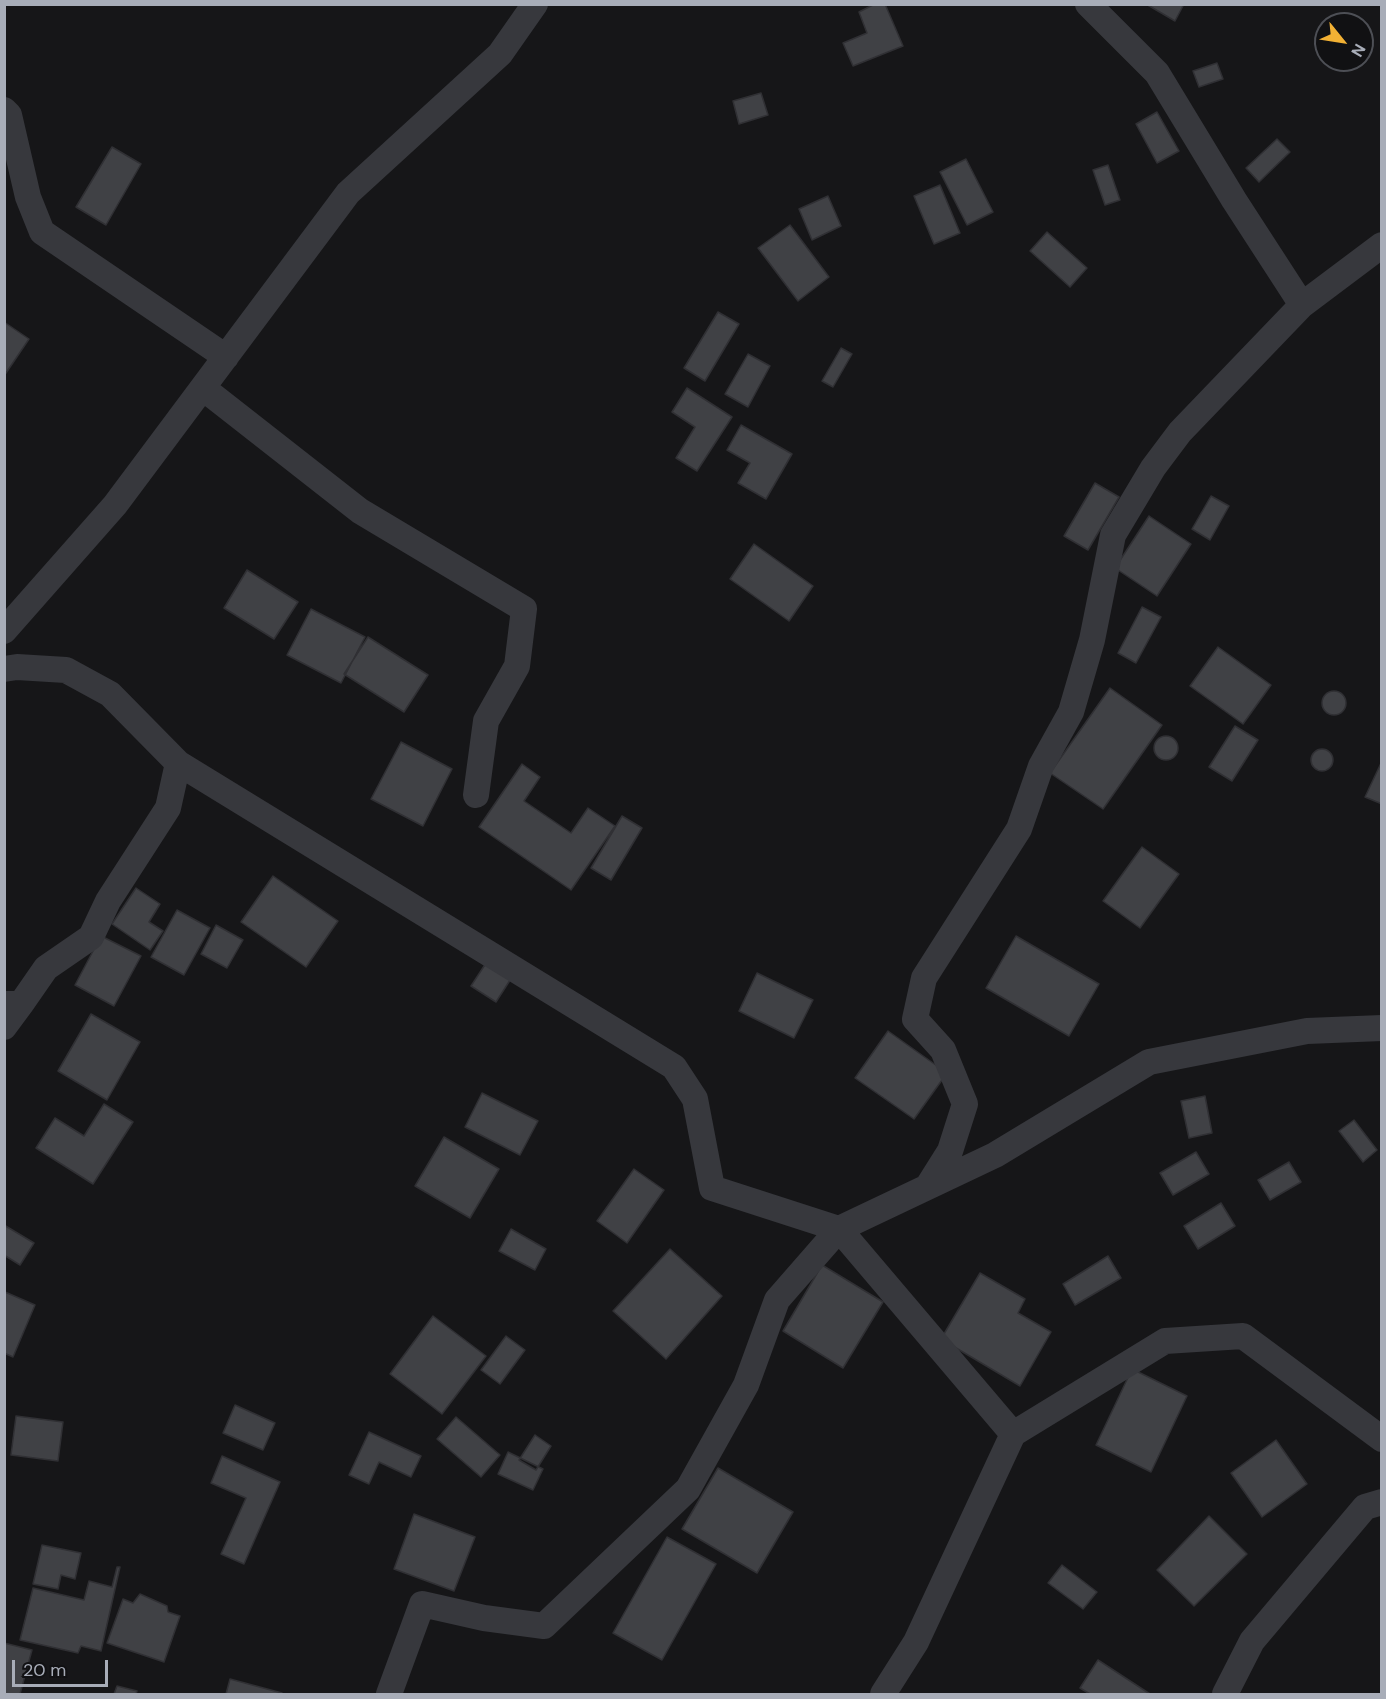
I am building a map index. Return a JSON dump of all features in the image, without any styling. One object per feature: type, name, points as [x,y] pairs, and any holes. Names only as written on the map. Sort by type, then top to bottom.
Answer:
[{"type":"street","points":[[4,631],[115,505],[348,193],[500,54],[534,4]]},
{"type":"street","points":[[1088,4],[1157,73],[1234,200],[1302,305]]},
{"type":"street","points":[[4,110],[9,115],[28,197],[42,232],[226,357]]},
{"type":"street","points":[[928,1186],[950,1151],[965,1104],[943,1050],[915,1019],[924,978],[1019,829],[1041,766],[1071,712],[1092,640],[1113,536],[1153,468],[1180,432],[1302,305],[1382,245]]},
{"type":"street","points":[[203,388],[360,511],[524,609],[517,666],[486,722],[476,795]]},
{"type":"street","points":[[4,669],[16,667],[66,670],[110,694],[177,763],[674,1067],[695,1099],[712,1188],[839,1229],[1012,1434]]},
{"type":"street","points":[[4,1027],[13,1004],[46,968],[91,937],[114,892],[168,808],[177,763]]},
{"type":"street","points":[[389,1695],[422,1604],[484,1618],[544,1626],[688,1489],[746,1385],[777,1300],[839,1229],[994,1155],[1149,1062],[1307,1031],[1382,1028]]},
{"type":"street","points":[[883,1695],[916,1642],[1012,1434],[1165,1341],[1243,1336],[1382,1439]]},
{"type":"street","points":[[1225,1695],[1252,1641],[1365,1507],[1382,1502]]},
{"type":"building","points":[[875,4],[885,4],[903,46],[853,66],[843,43],[867,33],[859,12]]},
{"type":"building","points":[[1146,4],[1184,4],[1175,21]]},
{"type":"building","points":[[1217,63],[1223,79],[1199,87],[1193,71]]},
{"type":"building","points":[[761,93],[768,115],[739,124],[733,101]]},
{"type":"building","points":[[1157,112],[1179,151],[1157,163],[1136,124]]},
{"type":"building","points":[[1277,139],[1290,152],[1259,182],[1246,168]]},
{"type":"building","points":[[112,147],[141,164],[106,225],[76,207]]},
{"type":"building","points":[[966,159],[993,212],[967,225],[940,172]]},
{"type":"building","points":[[1108,165],[1120,200],[1105,205],[1093,170]]},
{"type":"building","points":[[940,185],[960,233],[934,244],[914,196]]},
{"type":"building","points":[[828,196],[841,226],[812,240],[799,209]]},
{"type":"building","points":[[790,225],[829,277],[798,301],[758,248]]},
{"type":"building","points":[[1047,232],[1087,268],[1070,287],[1030,251]]},
{"type":"building","points":[[718,312],[739,324],[705,381],[684,368]]},
{"type":"building","points":[[4,322],[29,339],[4,376]]},
{"type":"building","points":[[841,348],[852,354],[833,387],[822,381]]},
{"type":"building","points":[[748,354],[770,366],[748,407],[725,394]]},
{"type":"building","points":[[687,388],[732,417],[697,471],[676,458],[695,427],[672,412]]},
{"type":"building","points":[[741,425],[792,454],[766,499],[738,483],[750,463],[727,450]]},
{"type":"building","points":[[1095,483],[1119,497],[1088,550],[1064,536]]},
{"type":"building","points":[[1211,496],[1229,506],[1210,540],[1192,529]]},
{"type":"building","points":[[1149,516],[1191,544],[1157,596],[1115,568]]},
{"type":"building","points":[[754,544],[813,586],[789,621],[730,579]]},
{"type":"building","points":[[247,570],[298,602],[274,639],[224,608]]},
{"type":"building","points":[[1142,607],[1161,617],[1136,663],[1118,653]]},
{"type":"building","points":[[311,609],[365,637],[341,683],[287,655]]},
{"type":"building","points":[[368,637],[428,675],[404,712],[344,674]]},
{"type":"building","points":[[1218,647],[1271,685],[1243,724],[1190,686]]},
{"type":"building","points":[[1110,688],[1162,725],[1103,809],[1050,773]]},
{"type":"building","points":[[1334,691],[1339,692],[1345,698],[1345,708],[1339,714],[1334,715],[1329,714],[1323,708],[1322,703],[1323,698],[1329,692]]},
{"type":"building","points":[[1235,726],[1258,740],[1232,781],[1209,767]]},
{"type":"building","points":[[1166,736],[1175,739],[1178,748],[1175,757],[1166,760],[1157,757],[1154,748],[1157,739]]},
{"type":"building","points":[[401,742],[452,769],[423,826],[371,799]]},
{"type":"building","points":[[1322,749],[1330,752],[1333,760],[1330,768],[1322,771],[1314,768],[1311,760],[1314,752]]},
{"type":"building","points":[[1382,761],[1382,804],[1365,797]]},
{"type":"building","points":[[522,764],[540,777],[524,801],[571,833],[588,808],[615,826],[571,890],[479,827]]},
{"type":"building","points":[[622,816],[642,828],[611,880],[591,868]]},
{"type":"building","points":[[1142,847],[1179,874],[1140,928],[1103,901]]},
{"type":"building","points":[[273,876],[338,921],[306,967],[241,922]]},
{"type":"building","points":[[136,888],[160,904],[149,922],[163,931],[150,950],[112,924]]},
{"type":"building","points":[[177,910],[210,928],[184,975],[151,957]]},
{"type":"building","points":[[216,925],[243,940],[227,968],[201,954]]},
{"type":"building","points":[[101,936],[141,956],[114,1006],[75,985]]},
{"type":"building","points":[[1016,936],[1099,984],[1069,1036],[986,988]]},
{"type":"building","points":[[490,957],[514,974],[496,1002],[471,986]]},
{"type":"building","points":[[757,973],[813,1000],[794,1038],[739,1011]]},
{"type":"building","points":[[91,1014],[140,1042],[107,1100],[58,1071]]},
{"type":"building","points":[[888,1031],[947,1073],[914,1119],[855,1078]]},
{"type":"building","points":[[482,1093],[538,1121],[520,1155],[465,1127]]},
{"type":"building","points":[[1205,1096],[1212,1133],[1189,1138],[1181,1101]]},
{"type":"building","points":[[104,1104],[133,1122],[93,1184],[36,1148],[55,1118],[84,1136]]},
{"type":"building","points":[[1354,1120],[1377,1150],[1363,1162],[1339,1131]]},
{"type":"building","points":[[444,1137],[499,1169],[470,1218],[415,1186]]},
{"type":"building","points":[[1196,1152],[1209,1174],[1173,1195],[1160,1173]]},
{"type":"building","points":[[1289,1162],[1301,1182],[1270,1200],[1258,1180]]},
{"type":"building","points":[[634,1169],[664,1190],[627,1243],[597,1221]]},
{"type":"building","points":[[1221,1203],[1235,1226],[1198,1249],[1184,1226]]},
{"type":"building","points":[[4,1225],[34,1243],[20,1265],[4,1255]]},
{"type":"building","points":[[511,1229],[546,1249],[535,1270],[499,1251]]},
{"type":"building","points":[[670,1249],[722,1296],[666,1359],[613,1311]]},
{"type":"building","points":[[1108,1256],[1121,1278],[1075,1305],[1063,1284]]},
{"type":"building","points":[[822,1265],[883,1302],[843,1368],[783,1331]]},
{"type":"building","points":[[980,1273],[1025,1299],[1018,1313],[1051,1332],[1020,1386],[941,1339]]},
{"type":"building","points":[[5,1292],[35,1305],[13,1357],[4,1353]]},
{"type":"building","points":[[433,1316],[486,1356],[442,1414],[390,1374]]},
{"type":"building","points":[[506,1336],[525,1350],[500,1384],[481,1370]]},
{"type":"building","points":[[1132,1369],[1187,1396],[1151,1472],[1096,1445]]},
{"type":"building","points":[[235,1405],[275,1423],[263,1450],[223,1433]]},
{"type":"building","points":[[16,1416],[63,1422],[58,1461],[11,1455]]},
{"type":"building","points":[[456,1417],[500,1455],[481,1477],[437,1439]]},
{"type":"building","points":[[369,1432],[421,1456],[411,1477],[379,1462],[369,1484],[349,1475]]},
{"type":"building","points":[[535,1435],[551,1446],[536,1470],[519,1460]]},
{"type":"building","points":[[1276,1440],[1307,1484],[1262,1517],[1231,1473]]},
{"type":"building","points":[[508,1452],[543,1469],[533,1490],[498,1474]]},
{"type":"building","points":[[222,1456],[280,1482],[244,1564],[221,1554],[246,1498],[211,1483]]},
{"type":"building","points":[[718,1468],[793,1512],[757,1573],[682,1529]]},
{"type":"building","points":[[414,1514],[475,1537],[454,1591],[394,1569]]},
{"type":"building","points":[[1209,1516],[1247,1554],[1194,1606],[1157,1570]]},
{"type":"building","points":[[667,1537],[716,1564],[662,1660],[613,1633]]},
{"type":"building","points":[[42,1545],[81,1553],[75,1579],[61,1575],[58,1589],[33,1584]]},
{"type":"building","points":[[1062,1565],[1097,1592],[1083,1609],[1048,1583]]},
{"type":"building","points":[[117,1567],[120,1567],[101,1651],[81,1646],[78,1653],[20,1640],[33,1588],[84,1600],[89,1581],[112,1587]]},
{"type":"building","points":[[140,1594],[167,1606],[168,1612],[180,1616],[164,1662],[107,1643],[123,1599],[133,1603]]},
{"type":"building","points":[[4,1643],[32,1650],[20,1694],[4,1694]]},
{"type":"building","points":[[1098,1660],[1150,1694],[1090,1694],[1080,1688]]},
{"type":"building","points":[[230,1679],[282,1693],[282,1694],[226,1694]]},
{"type":"building","points":[[117,1686],[137,1691],[136,1694],[114,1694]]}]
